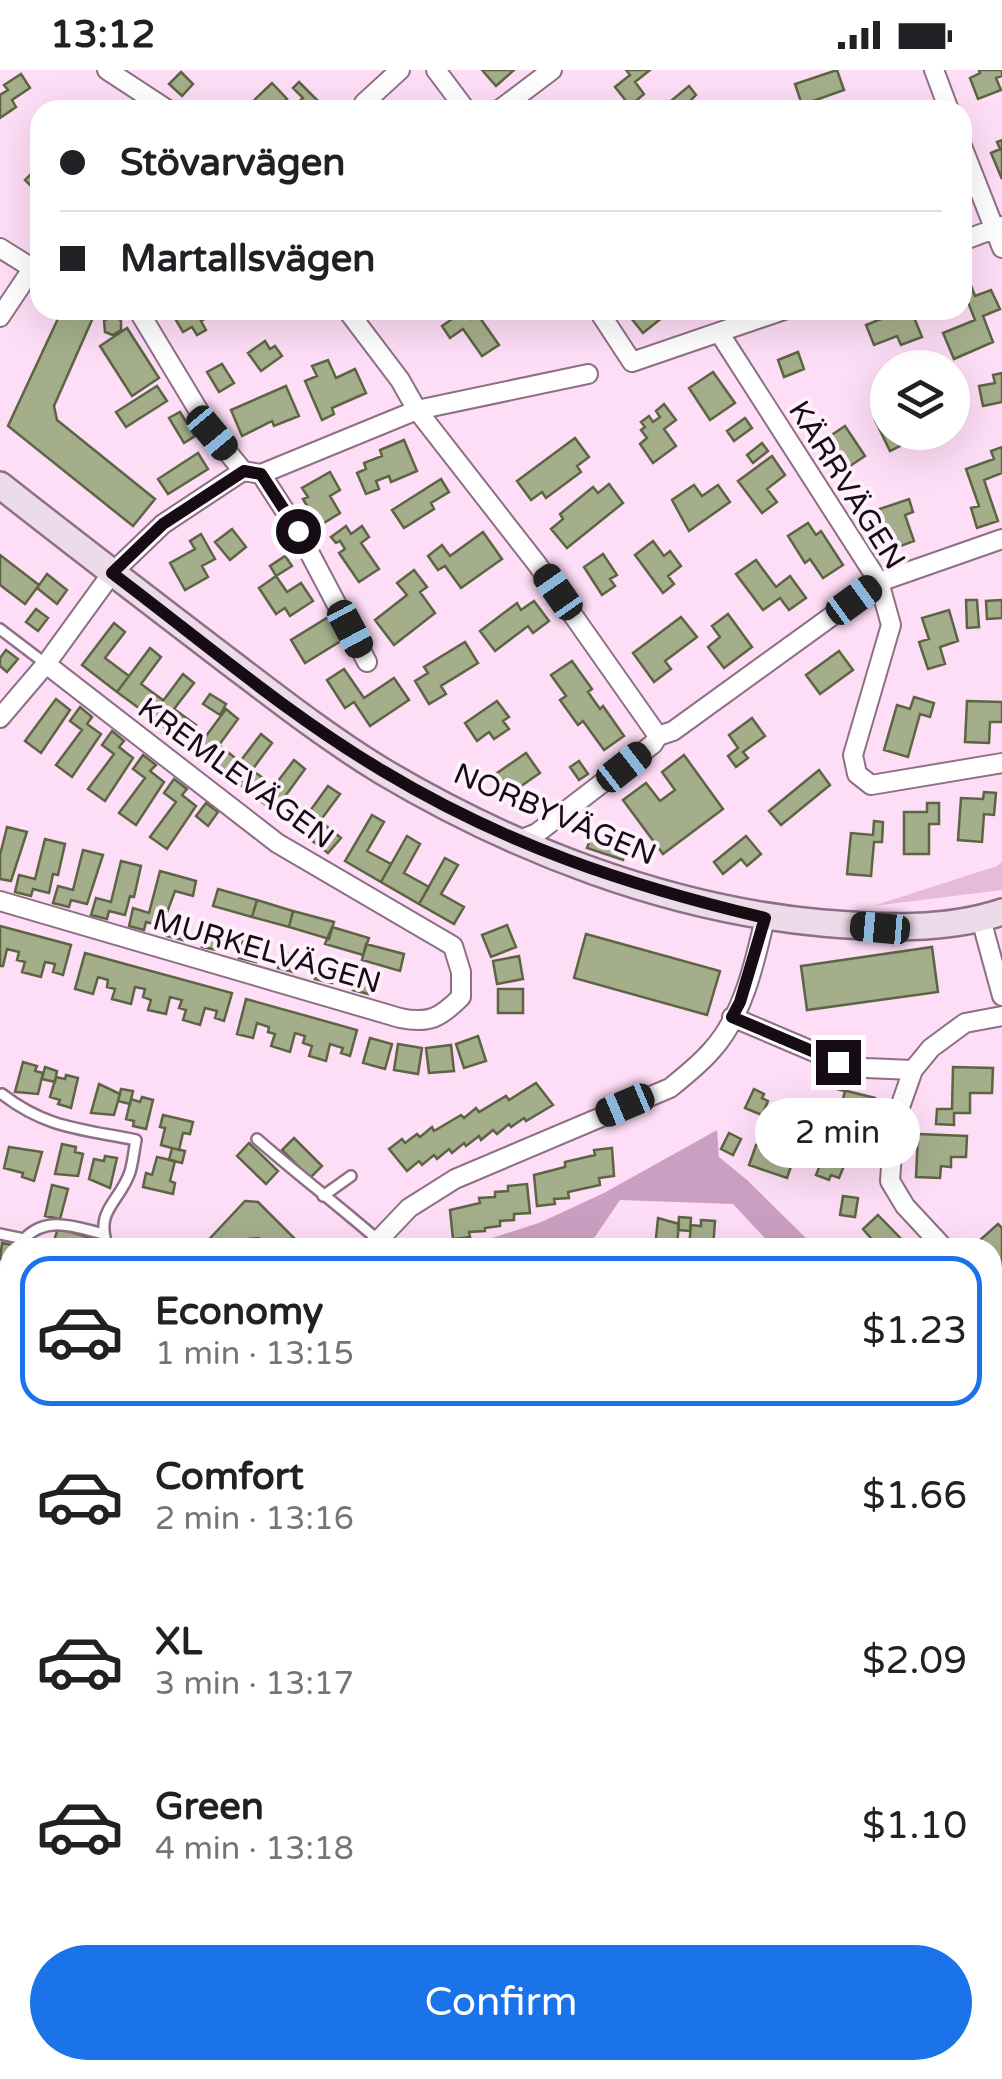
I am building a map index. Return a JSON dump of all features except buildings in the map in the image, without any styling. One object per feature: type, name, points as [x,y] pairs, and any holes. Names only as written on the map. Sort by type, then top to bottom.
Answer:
[{"type":"street","points":[[107,70],[153,100]]},
{"type":"street","points":[[367,100],[400,70]]},
{"type":"street","points":[[436,70],[458,100]]},
{"type":"street","points":[[512,100],[552,70]]},
{"type":"street","points":[[934,70],[945,100]]},
{"type":"street","points":[[972,168],[998,227],[1002,248]]},
{"type":"street","points":[[972,237],[998,227]]},
{"type":"street","points":[[0,248],[30,267]]},
{"type":"street","points":[[1,313],[30,278]]},
{"type":"street","points":[[144,320],[212,433],[252,472],[298,531],[367,662]]},
{"type":"street","points":[[355,320],[418,410],[537,564],[658,736]]},
{"type":"street","points":[[605,320],[632,362],[757,320]]},
{"type":"street","name":"KÄRRVÄGEN","points":[[720,334],[878,582],[891,625],[853,755],[857,774],[871,785],[1002,762]]},
{"type":"street","points":[[0,718],[46,664],[112,573],[163,524],[252,472],[418,410],[588,374]]},
{"type":"street","name":"NORBYVÄGEN","points":[[0,486],[322,732],[411,787],[517,841],[634,885],[765,918],[880,928],[992,915]]},
{"type":"street","points":[[517,841],[537,834],[653,744],[658,736],[672,731],[878,582],[1002,540]]},
{"type":"street","name":"KREMLEVÄGEN","points":[[46,664],[276,843],[453,946]]},
{"type":"street","name":"MURKELVÄGEN","points":[[0,902],[422,1023],[440,1018],[460,997],[460,972],[453,946]]},
{"type":"street","points":[[992,915],[1002,996]]},
{"type":"street","points":[[380,1238],[409,1208],[455,1179],[670,1088],[714,1048],[732,1017],[745,988],[765,918]]},
{"type":"street","points":[[935,1238],[905,1206],[890,1181],[894,1124],[913,1070],[931,1048],[965,1023],[1002,1016]]},
{"type":"street","points":[[732,1017],[838,1062],[913,1070]]},
{"type":"lane","points":[[0,629],[46,664]]},
{"type":"lane","points":[[2,1094],[46,1122],[136,1140],[130,1174],[106,1210],[105,1238]]},
{"type":"lane","points":[[257,1139],[368,1238]]},
{"type":"lane","points":[[323,1196],[351,1176]]},
{"type":"lane","points":[[25,1238],[35,1227],[60,1223],[104,1234]]},
{"type":"shaded area","points":[[1002,862],[1002,890],[873,906],[997,866]]},
{"type":"shaded area","points":[[717,1130],[719,1157],[806,1238],[765,1238],[733,1204],[620,1200],[594,1238],[492,1238],[539,1223],[604,1193]]},
{"type":"route","points":[[298,531],[261,474],[244,471],[163,524],[112,573],[322,732],[442,804],[517,841],[634,885],[765,918],[732,1017],[838,1062]]}]
